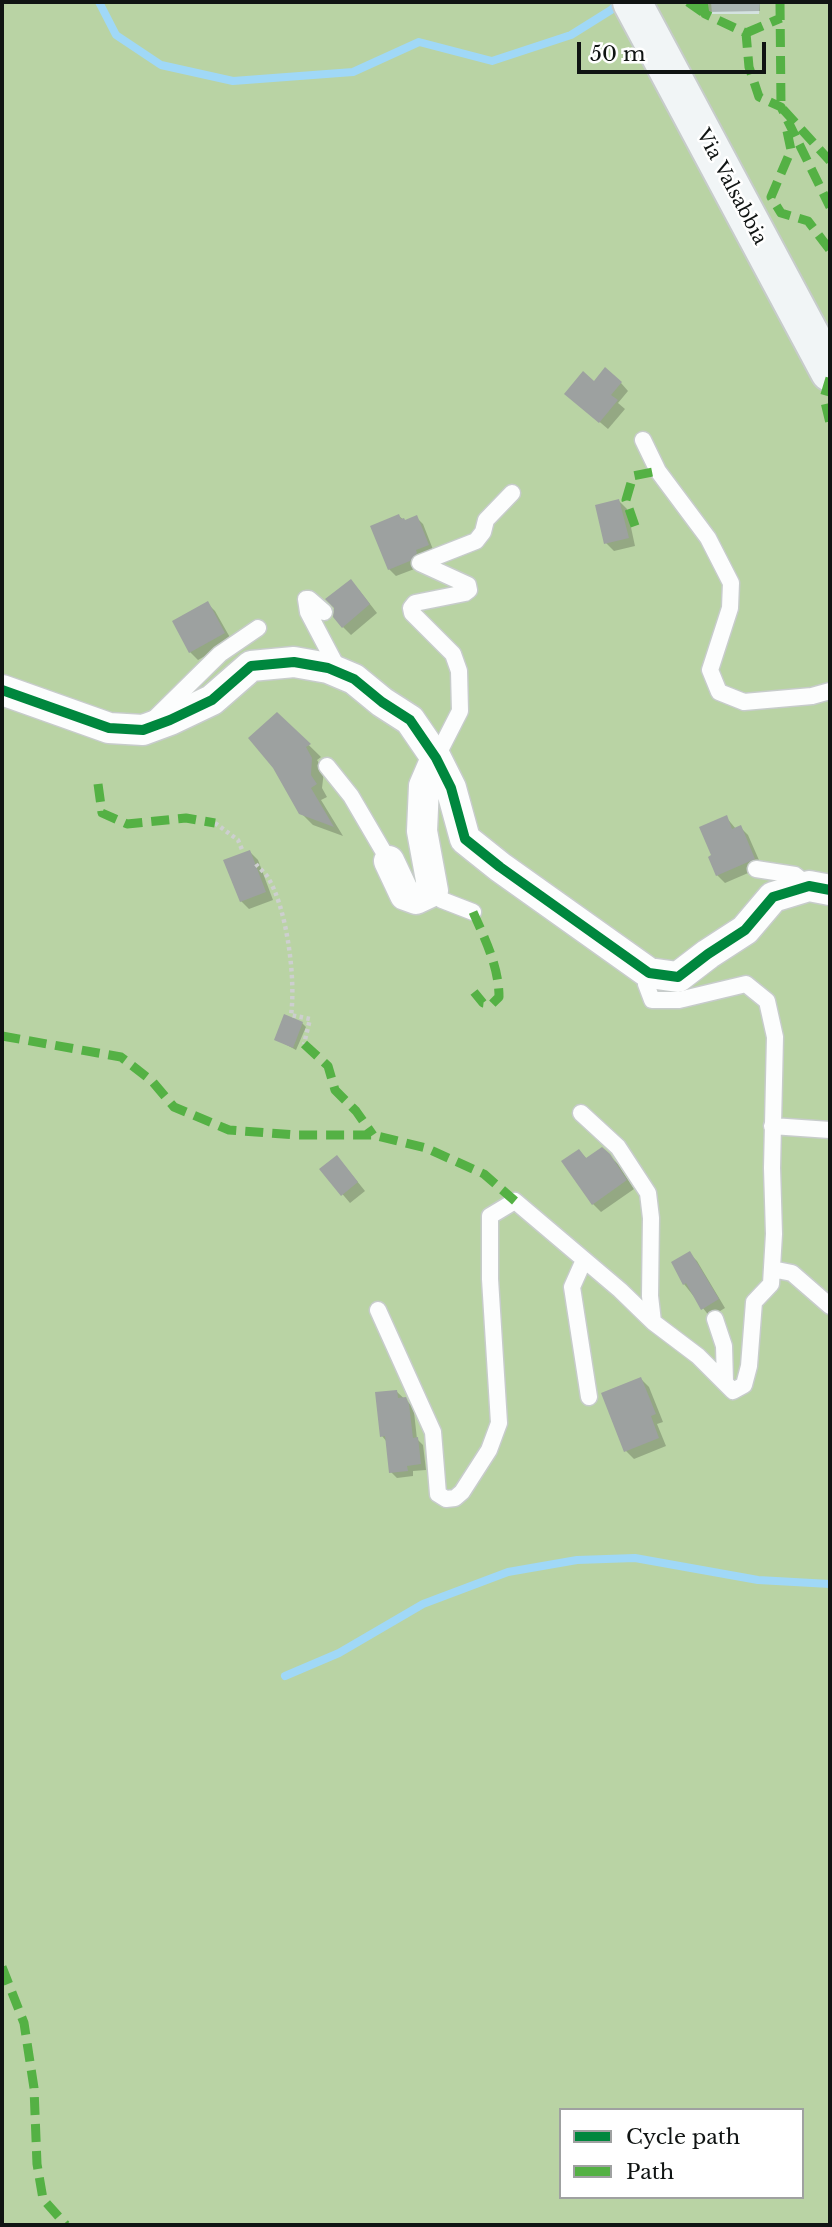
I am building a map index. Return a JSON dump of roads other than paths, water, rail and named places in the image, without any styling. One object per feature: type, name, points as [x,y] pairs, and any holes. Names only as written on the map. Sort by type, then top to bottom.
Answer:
[{"type":"main road","name":"Via Valsabbia","points":[[632,2],[830,372]]},
{"type":"street","points":[[2,690],[108,728],[143,730],[212,699],[251,666],[294,662],[328,668],[354,679],[410,720],[436,758],[451,788],[465,839],[649,973],[678,977],[745,930],[773,897],[820,888]]},
{"type":"street","points":[[388,861],[405,895],[416,899],[433,891],[422,831],[424,786],[436,758]]},
{"type":"lane","points":[[643,440],[657,471],[708,538],[732,583],[730,608],[710,670],[719,692],[744,702],[811,696],[830,691]]},
{"type":"lane","points":[[436,758],[460,711],[459,671],[453,654],[412,613],[411,608],[415,603],[465,593],[468,585],[420,563],[476,541],[483,532],[486,520],[512,494]]},
{"type":"lane","points":[[324,612],[306,599],[308,612],[329,656],[341,674]]},
{"type":"lane","points":[[143,730],[220,654],[258,628]]},
{"type":"lane","points":[[327,766],[351,796],[388,861]]},
{"type":"lane","points":[[757,869],[795,875],[820,888]]},
{"type":"lane","points":[[433,891],[442,900],[473,912]]},
{"type":"lane","points":[[378,1310],[433,1432],[438,1494],[446,1499],[455,1499],[462,1492],[489,1450],[499,1423],[490,1279],[490,1216],[515,1201],[653,1322],[698,1356],[733,1391],[744,1385],[749,1366],[754,1302],[771,1284],[772,1269],[775,1037],[768,1001],[746,984],[678,1000],[652,1000],[646,984],[649,973]]},
{"type":"lane","points":[[581,1113],[618,1147],[648,1193],[653,1322]]},
{"type":"lane","points":[[772,1126],[830,1130]]},
{"type":"lane","points":[[584,1260],[572,1287],[589,1396]]},
{"type":"lane","points":[[772,1269],[792,1273],[830,1306]]},
{"type":"lane","points":[[715,1319],[724,1346],[725,1382]]},
{"type":"waterway","points":[[99,2],[116,35],[161,65],[233,81],[353,72],[419,42],[492,61],[571,35],[619,2]]},
{"type":"waterway","points":[[285,1676],[339,1653],[423,1604],[508,1572],[577,1560],[635,1558],[758,1580],[830,1584]]}]
